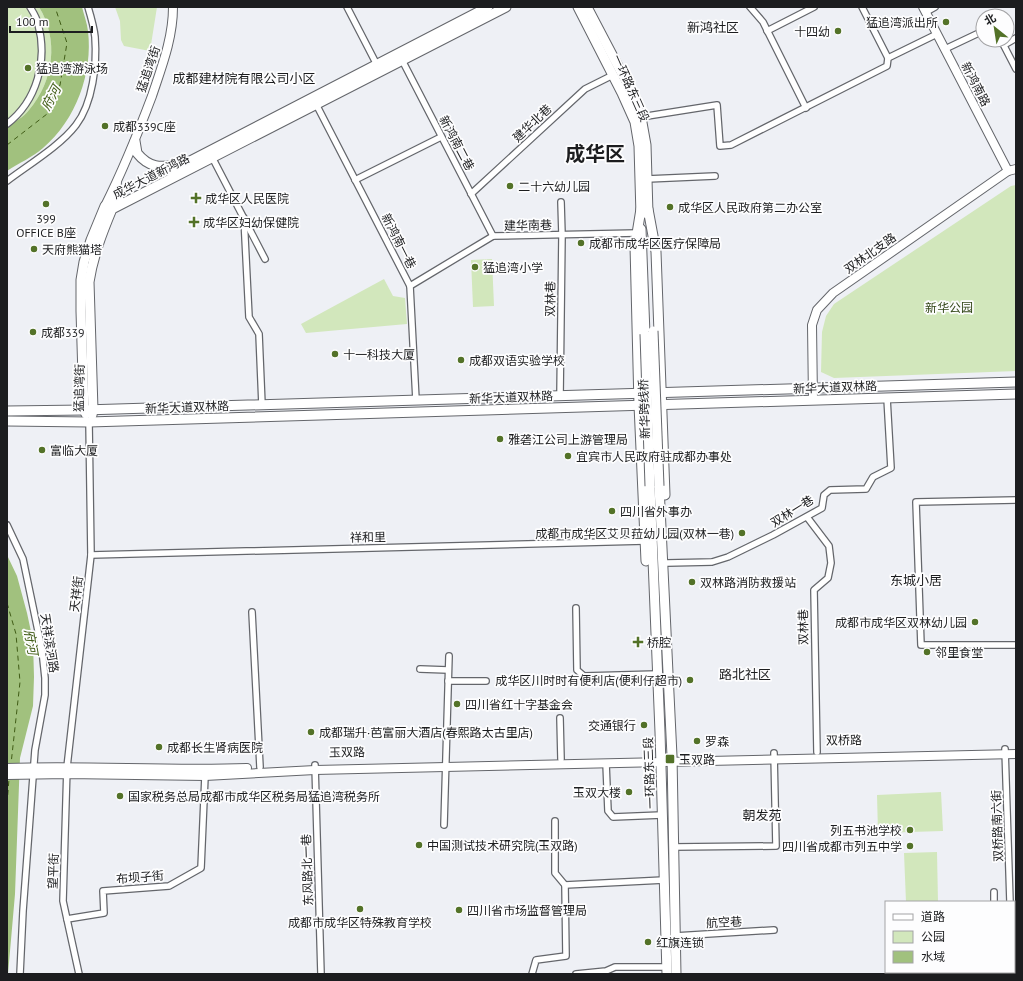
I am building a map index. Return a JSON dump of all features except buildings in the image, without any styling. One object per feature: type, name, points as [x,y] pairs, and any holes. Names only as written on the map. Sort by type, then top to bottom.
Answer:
[{"type":"main road","name":"猛追湾街","points":[[89,422],[89,282],[92,262],[117,182],[135,141],[164,61],[171,36],[173,7]]},
{"type":"main road","name":"成华大道新鸿路","points":[[110,205],[488,7]]},
{"type":"main road","name":"成华大道新鸿路","points":[[110,205],[212,157],[506,7]]},
{"type":"main road","name":"一环路东三段","points":[[578,7],[630,110],[638,136],[644,209]]},
{"type":"main road","name":"一环路东三段","points":[[587,7],[630,89],[641,118],[646,145],[648,179],[644,209]]},
{"type":"main road","name":"新鸿南路","points":[[924,10],[1012,170]]},
{"type":"main road","points":[[135,141],[137,153],[151,165],[159,167],[185,165]]},
{"type":"main road","name":"双林北支路","points":[[813,400],[812,326],[817,310],[833,293],[1012,170]]},
{"type":"main road","points":[[644,209],[635,246],[639,405],[647,580],[654,598]]},
{"type":"main road","points":[[644,209],[656,252],[667,563],[667,579],[664,598]]},
{"type":"main road","name":"新华跨线桥","points":[[644,209],[654,486]]},
{"type":"main road","name":"新华大道双林路","points":[[7,411],[89,410],[1016,382]]},
{"type":"main road","name":"新华大道双林路","points":[[7,421],[89,422],[1016,394]]},
{"type":"main road","points":[[654,486],[664,598]]},
{"type":"main road","name":"一环路东三段","points":[[654,486],[654,598],[666,948],[663,972]]},
{"type":"main road","name":"一环路东三段","points":[[664,598],[672,759],[675,946]]},
{"type":"main road","name":"双桥路","points":[[672,759],[1005,752],[1016,749]]},
{"type":"main road","name":"双桥路","points":[[774,756],[817,752],[1005,752],[1016,754]]},
{"type":"main road","name":"玉双路","points":[[445,764],[560,759],[672,759]]},
{"type":"main road","name":"玉双路","points":[[23,771],[445,764],[606,763],[660,759]]},
{"type":"main road","name":"玉双路","points":[[67,771],[205,776],[315,767]]},
{"type":"main road","points":[[7,768],[23,771]]},
{"type":"main road","points":[[7,775],[23,771]]},
{"type":"main road","points":[[675,946],[676,974]]},
{"type":"main road","points":[[675,946],[681,974]]},
{"type":"street","points":[[7,124],[18,116],[29,100],[40,72],[42,52],[38,23],[30,7]]},
{"type":"street","points":[[7,181],[59,141],[75,125],[84,111],[89,96],[95,57],[95,35],[88,7]]},
{"type":"street","points":[[347,7],[377,65]]},
{"type":"street","points":[[750,7],[763,22],[806,108]]},
{"type":"street","points":[[767,31],[814,7]]},
{"type":"street","points":[[641,118],[717,106],[720,146],[731,145],[806,108],[887,66],[888,58],[862,7]]},
{"type":"street","points":[[924,10],[935,7]]},
{"type":"street","points":[[888,58],[937,34]]},
{"type":"street","points":[[945,49],[975,35]]},
{"type":"street","points":[[1006,48],[1016,69]]},
{"type":"street","name":"新鸿南二巷","points":[[402,60],[493,236]]},
{"type":"street","name":"建华北巷","points":[[471,194],[585,89],[613,75]]},
{"type":"street","name":"新鸿南一巷","points":[[316,104],[410,286],[416,400]]},
{"type":"street","points":[[355,180],[441,137]]},
{"type":"street","points":[[212,157],[265,259]]},
{"type":"street","points":[[648,179],[715,176]]},
{"type":"street","name":"双林巷","points":[[560,396],[561,202]]},
{"type":"street","points":[[244,218],[249,317],[259,334],[262,405]]},
{"type":"street","name":"建华南巷","points":[[410,286],[493,236],[637,233]]},
{"type":"street","name":"双林一巷","points":[[667,563],[712,562],[728,557],[773,535],[822,508],[824,495],[830,490],[866,489],[873,477],[891,468],[887,398]]},
{"type":"street","name":"天祥街","points":[[67,771],[91,555],[89,422]]},
{"type":"street","points":[[1016,500],[916,502],[921,645],[1016,645]]},
{"type":"street","name":"双林巷","points":[[806,517],[829,546],[831,564],[828,578],[814,590],[817,752]]},
{"type":"street","name":"天祥滨河路","points":[[7,525],[23,558],[42,650],[45,678],[45,695],[35,750],[33,771],[23,904],[20,974]]},
{"type":"street","name":"祥和里","points":[[91,555],[645,541]]},
{"type":"street","points":[[576,608],[577,670],[584,676],[657,674]]},
{"type":"street","points":[[252,612],[260,767]]},
{"type":"street","points":[[444,824],[448,656]]},
{"type":"street","points":[[420,669],[448,670]]},
{"type":"street","points":[[448,682],[486,681]]},
{"type":"street","points":[[560,718],[560,759]]},
{"type":"street","name":"双桥路南六街","points":[[1005,752],[1010,901]]},
{"type":"street","points":[[674,847],[776,846],[774,756]]},
{"type":"street","points":[[606,763],[608,811],[613,817],[662,815]]},
{"type":"street","name":"东风路北一巷","points":[[315,767],[321,974]]},
{"type":"street","name":"望平街","points":[[67,771],[63,900],[79,974]]},
{"type":"street","name":"布坝子街","points":[[67,919],[104,913],[103,891],[169,886],[201,868],[205,776]]},
{"type":"street","points":[[532,974],[536,960],[566,956],[565,885],[555,873],[555,821]]},
{"type":"street","points":[[565,885],[664,880]]},
{"type":"street","points":[[994,892],[994,901]]},
{"type":"street","name":"航空巷","points":[[675,936],[774,930]]},
{"type":"street","points":[[576,974],[606,971],[615,967],[663,972]]},
{"type":"green space","name":"猛追湾游泳场","points":[[7,7],[39,7],[45,19],[49,33],[51,60],[44,86],[37,99],[24,115],[7,127]]},
{"type":"green space","points":[[115,7],[157,7],[150,51],[124,46],[121,40],[120,21]]},
{"type":"green space","name":"新华公园","points":[[1016,185],[1016,371],[834,378],[821,372],[822,332],[826,316],[834,304],[1011,186]]},
{"type":"green space","points":[[492,259],[494,306],[473,307],[471,260]]},
{"type":"green space","points":[[384,279],[393,296],[405,298],[407,324],[306,333],[301,324]]},
{"type":"green space","points":[[941,792],[943,831],[878,833],[877,795]]},
{"type":"green space","points":[[937,852],[938,901],[906,901],[904,853]]},
{"type":"water","name":"府河","points":[[39,7],[82,7],[88,28],[89,47],[85,79],[73,110],[55,137],[39,151],[7,171],[7,127],[27,113],[37,99],[44,86],[51,60],[49,33],[45,19]]},
{"type":"water","name":"府河","points":[[7,555],[17,576],[27,613],[33,641],[34,677],[33,706],[20,758],[15,894],[8,974],[7,974]]},
{"type":"ferry route","points":[[7,145],[47,114],[60,85],[67,43],[55,7]]},
{"type":"ferry route","points":[[7,603],[16,634],[20,682],[11,764]]},
{"type":"ferry route","points":[[7,804],[9,779]]},
{"type":"place","name":"猛追湾派出所","points":[[946,22]]},
{"type":"place","name":"十四幼","points":[[838,31]]},
{"type":"place","name":"猛追湾游泳场","points":[[28,68]]},
{"type":"place","name":"成都339C座","points":[[105,126]]},
{"type":"place","name":"二十六幼儿园","points":[[510,186]]},
{"type":"place","name":"成华区人民医院","points":[[196,198]]},
{"type":"place","name":"399 OFFICE B座","points":[[46,204]]},
{"type":"place","name":"成华区人民政府第二办公室","points":[[670,207]]},
{"type":"place","name":"成华区妇幼保健院","points":[[194,222]]},
{"type":"place","name":"成都市成华区医疗保障局","points":[[581,243]]},
{"type":"place","name":"天府熊猫塔","points":[[34,249]]},
{"type":"place","name":"猛追湾小学","points":[[475,267]]},
{"type":"place","name":"成都339","points":[[33,332]]},
{"type":"place","name":"十一科技大厦","points":[[335,354]]},
{"type":"place","name":"成都双语实验学校","points":[[461,360]]},
{"type":"place","name":"雅砻江公司上游管理局","points":[[500,439]]},
{"type":"place","name":"富临大厦","points":[[42,450]]},
{"type":"place","name":"宜宾市人民政府驻成都办事处","points":[[568,456]]},
{"type":"place","name":"四川省外事办","points":[[612,511]]},
{"type":"place","name":"成都市成华区艾贝菈幼儿园(双林一巷)","points":[[742,533]]},
{"type":"place","name":"双林路消防救援站","points":[[692,582]]},
{"type":"place","name":"成都市成华区双林幼儿园","points":[[975,622]]},
{"type":"place","name":"桥腔","points":[[638,642]]},
{"type":"place","name":"邻里食堂","points":[[927,652]]},
{"type":"place","name":"成华区川时时有便利店(便利仔超市)","points":[[690,680]]},
{"type":"place","name":"四川省红十字基金会","points":[[457,704]]},
{"type":"place","name":"交通银行","points":[[644,725]]},
{"type":"place","name":"成都瑞升·芭富丽大酒店(春熙路太古里店)","points":[[311,732]]},
{"type":"place","name":"罗森","points":[[697,741]]},
{"type":"place","name":"成都长生肾病医院","points":[[159,747]]},
{"type":"place","name":"玉双路","points":[[670,759]]},
{"type":"place","name":"玉双大楼","points":[[629,792]]},
{"type":"place","name":"国家税务总局成都市成华区税务局猛追湾税务所","points":[[120,796]]},
{"type":"place","name":"列五书池学校","points":[[910,830]]},
{"type":"place","name":"中国测试技术研究院(玉双路)","points":[[419,845]]},
{"type":"place","name":"四川省成都市列五中学","points":[[910,846]]},
{"type":"place","name":"成都市成华区特殊教育学校","points":[[360,909]]},
{"type":"place","name":"四川省市场监督管理局","points":[[459,910]]},
{"type":"place","name":"红旗连锁","points":[[648,942]]},
{"type":"district","name":"新鸿社区","points":[[713,27]]},
{"type":"district","name":"成都建材院有限公司小区","points":[[244,78]]},
{"type":"district","name":"成华区","points":[[595,154]]},
{"type":"district","name":"东城小居","points":[[916,580]]},
{"type":"district","name":"路北社区","points":[[745,674]]},
{"type":"district","name":"朝发苑","points":[[762,815]]}]
